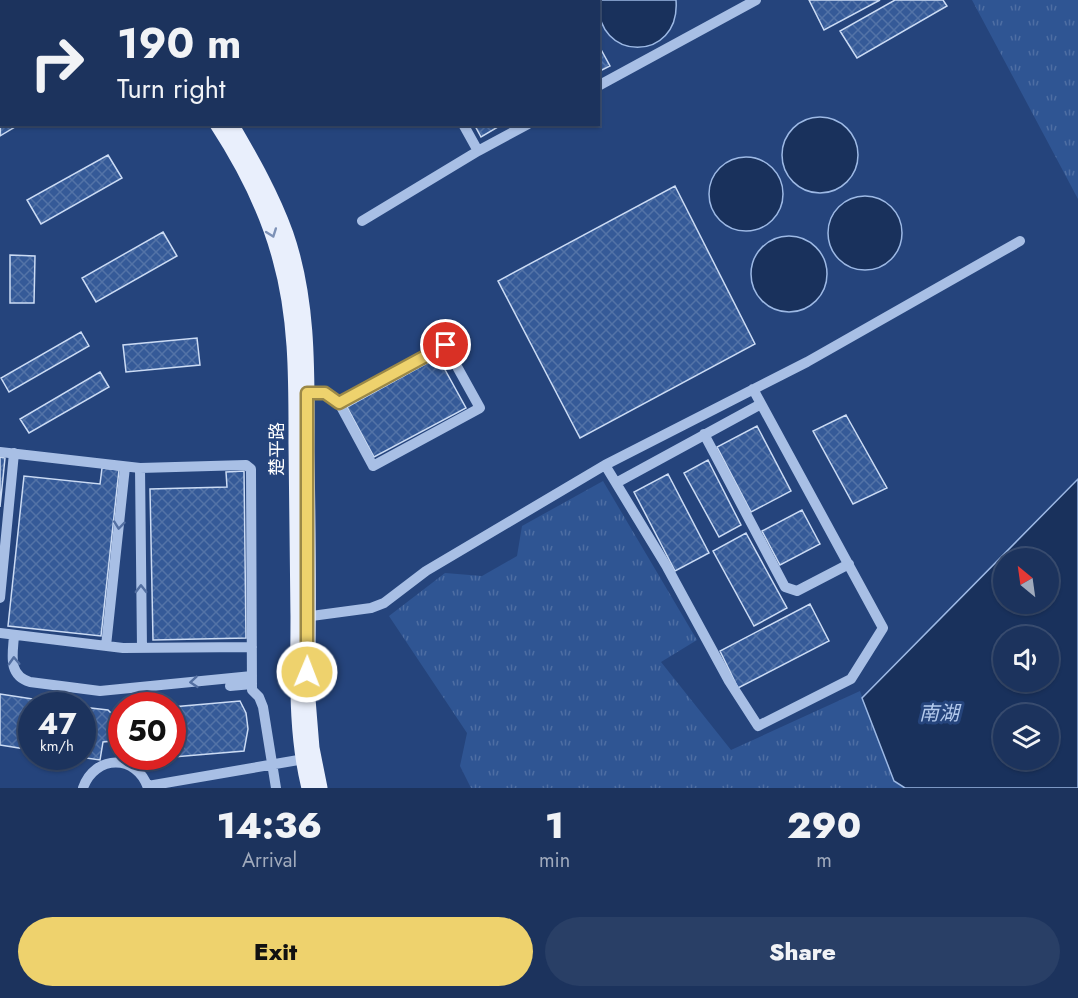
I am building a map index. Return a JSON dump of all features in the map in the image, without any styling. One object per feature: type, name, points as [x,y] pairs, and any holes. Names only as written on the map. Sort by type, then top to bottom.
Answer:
[{"type":"main road","name":"楚平路","points":[[218,126],[237,154],[258,195],[275,241],[287,290],[293,337],[296,395],[303,618]]},
{"type":"main road","name":"楚平路","points":[[232,126],[268,189],[286,236],[302,310],[307,393],[303,618],[298,714],[309,762],[320,788]]},
{"type":"main road","name":"楚平路","points":[[309,762],[309,788]]},
{"type":"street","points":[[600,85],[756,0]]},
{"type":"street","points":[[464,126],[478,152]]},
{"type":"street","points":[[362,221],[524,126]]},
{"type":"street","points":[[303,618],[371,608],[384,603],[426,571],[605,465],[807,362],[1020,241]]},
{"type":"street","points":[[307,393],[325,393],[339,403],[373,466],[480,408],[446,345],[339,403]]},
{"type":"street","points":[[605,465],[667,567],[729,681],[758,726],[851,679],[884,628],[753,389]]},
{"type":"street","points":[[616,483],[761,404]]},
{"type":"street","points":[[704,434],[785,587],[797,591],[849,564]]},
{"type":"street","points":[[0,452],[125,467],[246,465],[251,469],[252,683],[263,707],[276,788]]},
{"type":"street","points":[[0,598],[14,453]]},
{"type":"street","points":[[106,646],[125,467]]},
{"type":"street","points":[[140,468],[142,648]]},
{"type":"street","points":[[0,633],[142,648],[252,647]]},
{"type":"street","points":[[14,635],[14,670],[19,677],[30,682],[100,691],[252,683]]},
{"type":"street","points":[[230,689],[252,683]]},
{"type":"street","points":[[83,788],[94,771],[105,764],[117,762],[134,767],[148,787],[309,762]]},
{"type":"street","points":[[177,788],[272,768]]},
{"type":"green space","points":[[972,0],[1078,0],[1078,199]]},
{"type":"green space","points":[[603,481],[697,640],[661,662],[731,750],[860,691],[893,781],[905,788],[471,788],[460,766],[467,733],[389,616],[445,573],[482,576],[517,556],[522,526]]},
{"type":"water","points":[[600,0],[676,0],[674,21],[665,35],[653,44],[638,47],[622,44],[610,35],[601,21]]},
{"type":"water","points":[[820,117],[834,120],[847,128],[855,141],[858,155],[855,169],[847,182],[834,190],[820,193],[806,190],[793,182],[785,169],[782,155],[785,141],[793,128],[806,120]]},
{"type":"water","points":[[746,157],[760,160],[772,168],[780,180],[783,194],[780,208],[772,220],[760,228],[746,231],[732,228],[720,220],[712,208],[709,194],[712,180],[720,168],[732,160]]},
{"type":"water","points":[[858,196],[872,196],[886,202],[896,212],[902,226],[900,247],[886,264],[872,270],[858,270],[844,264],[834,254],[828,240],[828,226],[834,212],[844,202]]},
{"type":"water","points":[[789,236],[803,239],[816,247],[824,260],[827,274],[824,288],[816,301],[803,309],[789,312],[775,309],[762,301],[754,288],[751,274],[754,260],[762,247],[775,239]]},
{"type":"water","name":"南湖","points":[[1078,479],[1078,788],[905,788],[894,781],[862,698],[993,565],[993,614],[1059,614],[1059,548],[1010,548]]},
{"type":"building","points":[[809,0],[880,0],[824,30]]},
{"type":"building","points":[[895,0],[943,0],[947,6],[857,58],[840,31]]},
{"type":"building","points":[[600,48],[610,66],[600,71]]},
{"type":"building","points":[[1,126],[17,126],[0,136]]},
{"type":"building","points":[[475,126],[500,126],[481,137]]},
{"type":"building","points":[[108,155],[122,178],[41,224],[27,200]]},
{"type":"building","points":[[675,186],[755,344],[580,438],[498,281]]},
{"type":"building","points":[[163,232],[177,256],[96,302],[82,278]]},
{"type":"building","points":[[10,255],[35,256],[34,303],[10,303]]},
{"type":"building","points":[[81,332],[89,346],[9,392],[1,378]]},
{"type":"building","points":[[197,338],[200,365],[126,372],[123,345]]},
{"type":"building","points":[[438,357],[466,408],[374,457],[347,407]]},
{"type":"building","points":[[100,372],[109,387],[29,433],[20,419]]},
{"type":"building","points":[[846,415],[887,488],[853,504],[813,431]]},
{"type":"building","points":[[757,426],[791,491],[751,512],[717,447]]},
{"type":"building","points":[[0,457],[5,458],[0,507]]},
{"type":"building","points":[[708,460],[741,525],[719,537],[684,473]]},
{"type":"building","points":[[102,468],[119,470],[101,636],[8,626],[24,476],[100,484]]},
{"type":"building","points":[[244,471],[246,638],[153,640],[150,489],[227,487],[226,472]]},
{"type":"building","points":[[668,474],[709,553],[675,571],[634,492]]},
{"type":"building","points":[[802,510],[820,544],[780,565],[762,531]]},
{"type":"building","points":[[746,533],[787,608],[754,626],[713,551]]},
{"type":"building","points":[[810,604],[829,641],[738,688],[720,651]]},
{"type":"building","points":[[0,694],[18,697],[18,748],[0,745]]},
{"type":"building","points":[[240,701],[246,713],[248,729],[244,751],[186,756],[186,706]]},
{"type":"building","points":[[96,709],[108,710],[108,741],[103,742],[100,760],[96,759]]},
{"type":"route","points":[[307,672],[307,393],[325,393],[339,403],[446,345]]}]
